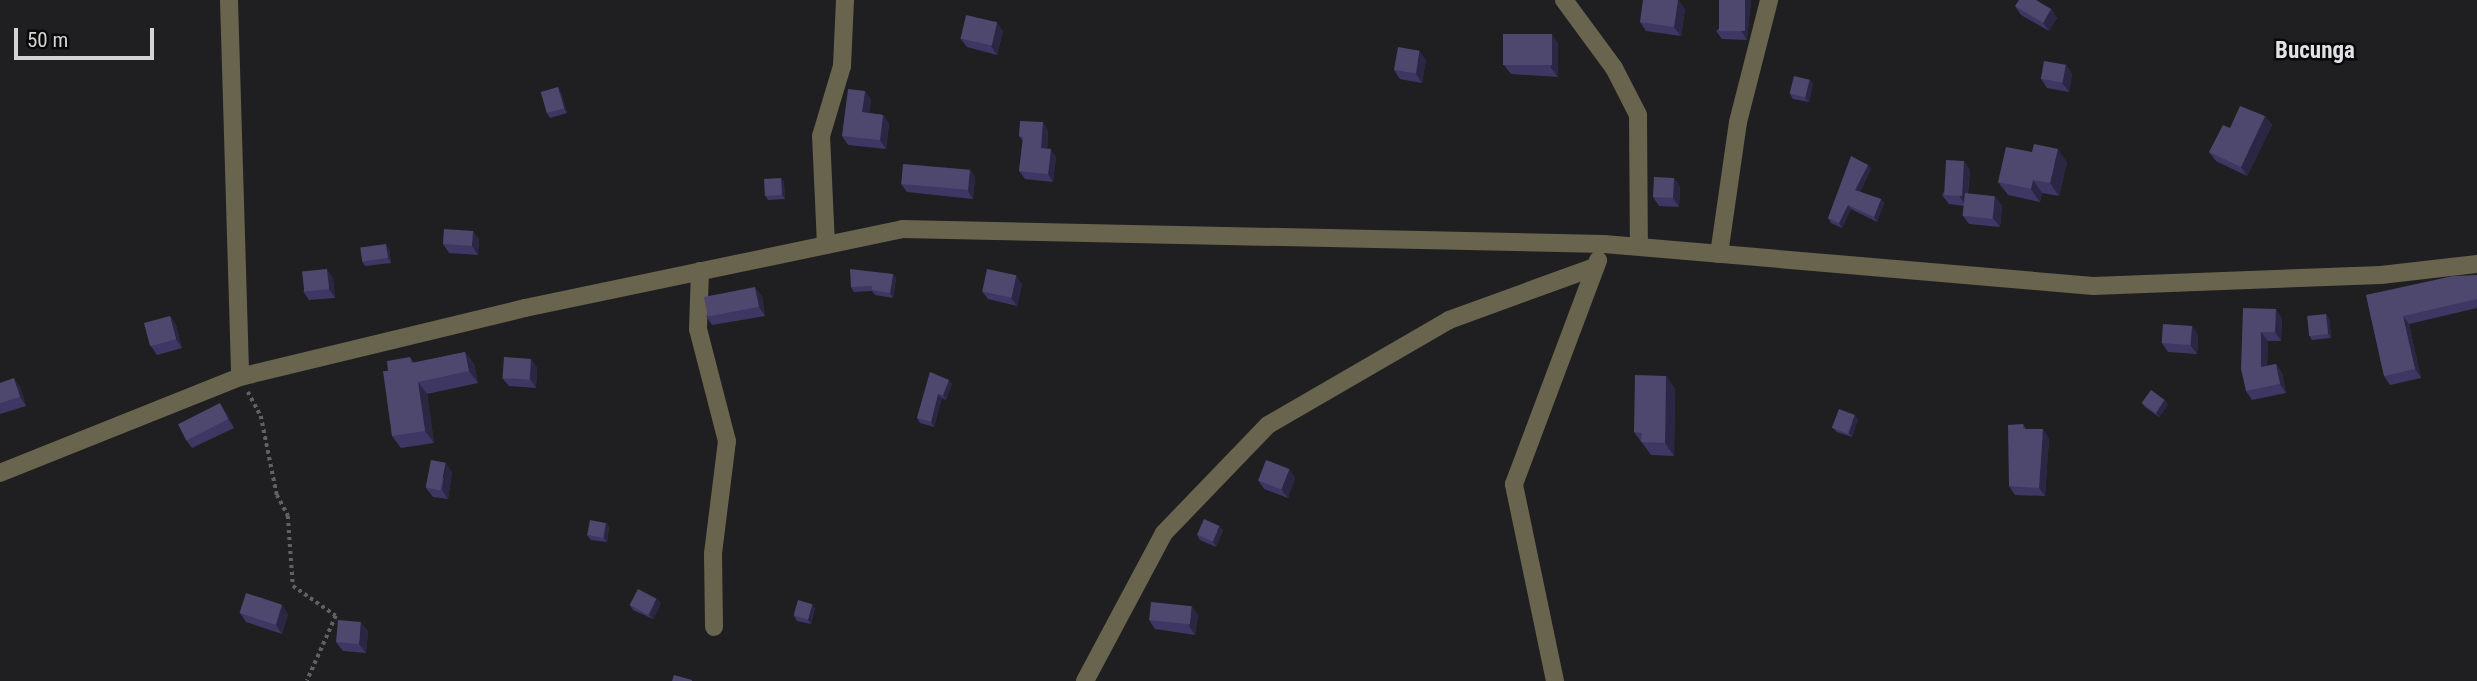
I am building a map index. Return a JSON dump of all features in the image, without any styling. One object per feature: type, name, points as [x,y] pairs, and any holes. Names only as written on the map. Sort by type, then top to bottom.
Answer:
[{"type":"street","points":[[229,0],[240,377]]},
{"type":"street","points":[[826,245],[821,136],[842,66],[845,0]]},
{"type":"street","points":[[1564,0],[1614,68],[1638,116],[1639,246]]},
{"type":"street","points":[[1718,254],[1738,122],[1769,0]]},
{"type":"street","points":[[0,473],[240,377],[525,308],[902,229],[1604,244],[2093,286],[2381,275],[2477,264]]},
{"type":"street","points":[[1555,681],[1514,484],[1604,244]]},
{"type":"street","points":[[1085,681],[1164,533],[1268,425],[1449,320],[1595,267]]},
{"type":"street","points":[[700,271],[698,329],[727,441],[713,554],[713,627]]},
{"type":"path","points":[[240,377],[261,416],[276,495],[288,516],[293,586],[336,616],[307,681]]},
{"type":"building","points":[[1643,0],[1678,0],[1674,27],[1640,22]]},
{"type":"building","points":[[1719,0],[1745,0],[1745,31],[1719,31]]},
{"type":"building","points":[[2019,0],[2036,0],[2051,9],[2043,23],[2015,6]]},
{"type":"building","points":[[966,15],[997,22],[992,46],[961,38]]},
{"type":"building","points":[[1503,34],[1552,34],[1552,65],[1503,65]]},
{"type":"building","points":[[1398,47],[1420,51],[1416,73],[1394,70]]},
{"type":"building","points":[[2044,61],[2066,65],[2063,83],[2041,79]]},
{"type":"building","points":[[1794,76],[1810,80],[1805,97],[1790,93]]},
{"type":"building","points":[[558,87],[564,108],[547,113],[541,92]]},
{"type":"building","points":[[848,89],[865,91],[862,112],[883,115],[880,140],[842,136]]},
{"type":"building","points":[[2240,106],[2265,116],[2241,167],[2209,152],[2223,125],[2230,128]]},
{"type":"building","points":[[1020,121],[1043,122],[1041,148],[1051,149],[1048,174],[1019,171],[1023,137],[1019,136]]},
{"type":"building","points":[[2034,144],[2058,149],[2050,183],[2033,180],[2031,189],[1998,182],[2006,147],[2032,152]]},
{"type":"building","points":[[1851,156],[1868,165],[1855,190],[1881,199],[1874,217],[1848,205],[1839,223],[1828,218]]},
{"type":"building","points":[[1946,160],[1964,161],[1962,196],[1944,195]]},
{"type":"building","points":[[903,164],[970,170],[968,190],[901,184]]},
{"type":"building","points":[[1654,177],[1674,178],[1673,198],[1653,197]]},
{"type":"building","points":[[781,178],[782,195],[765,196],[764,179]]},
{"type":"building","points":[[1965,193],[1995,196],[1992,219],[1963,216]]},
{"type":"building","points":[[444,229],[473,231],[472,246],[443,244]]},
{"type":"building","points":[[386,244],[388,258],[362,261],[360,248]]},
{"type":"building","points":[[327,269],[329,289],[304,292],[302,272]]},
{"type":"building","points":[[850,269],[893,274],[890,293],[872,290],[872,286],[851,287]]},
{"type":"building","points":[[987,269],[1016,275],[1012,298],[982,291]]},
{"type":"building","points":[[2477,275],[2477,299],[2403,316],[2415,369],[2384,376],[2366,295],[2453,276]]},
{"type":"building","points":[[755,287],[759,307],[708,317],[704,297]]},
{"type":"building","points":[[2243,308],[2276,309],[2275,332],[2261,332],[2261,367],[2276,364],[2280,384],[2246,391],[2241,369]]},
{"type":"building","points":[[2326,314],[2328,334],[2309,336],[2307,316]]},
{"type":"building","points":[[170,316],[176,339],[150,346],[144,323]]},
{"type":"building","points":[[2163,324],[2192,326],[2191,345],[2162,343]]},
{"type":"building","points":[[465,352],[469,371],[418,382],[425,431],[392,436],[383,371],[388,371],[387,361],[410,357],[411,363]]},
{"type":"building","points":[[504,357],[531,359],[529,380],[503,378]]},
{"type":"building","points":[[930,372],[949,380],[943,395],[938,394],[931,422],[917,418]]},
{"type":"building","points":[[1635,375],[1666,376],[1665,443],[1641,442],[1642,433],[1634,432]]},
{"type":"building","points":[[14,378],[20,397],[0,403],[0,383]]},
{"type":"building","points":[[2151,390],[2165,400],[2155,413],[2142,403]]},
{"type":"building","points":[[220,403],[228,419],[186,440],[178,424]]},
{"type":"building","points":[[1839,409],[1855,415],[1848,434],[1832,428]]},
{"type":"building","points":[[2023,424],[2023,429],[2043,429],[2039,488],[2009,486],[2008,425]]},
{"type":"building","points":[[431,460],[446,463],[440,490],[426,487]]},
{"type":"building","points":[[1266,460],[1289,469],[1281,489],[1258,481]]},
{"type":"building","points":[[1204,519],[1220,526],[1213,541],[1197,535]]},
{"type":"building","points":[[590,520],[606,523],[603,538],[587,535]]},
{"type":"building","points":[[638,589],[657,599],[648,615],[630,605]]},
{"type":"building","points":[[246,593],[282,605],[276,625],[240,613]]},
{"type":"building","points":[[798,600],[812,604],[808,620],[794,615]]},
{"type":"building","points":[[1151,602],[1192,606],[1190,624],[1149,620]]},
{"type":"building","points":[[338,620],[361,622],[359,644],[336,642]]},
{"type":"building","points":[[674,675],[692,680],[692,681],[672,681]]},
{"type":"district","name":"Bucunga","points":[[2315,51]]}]
